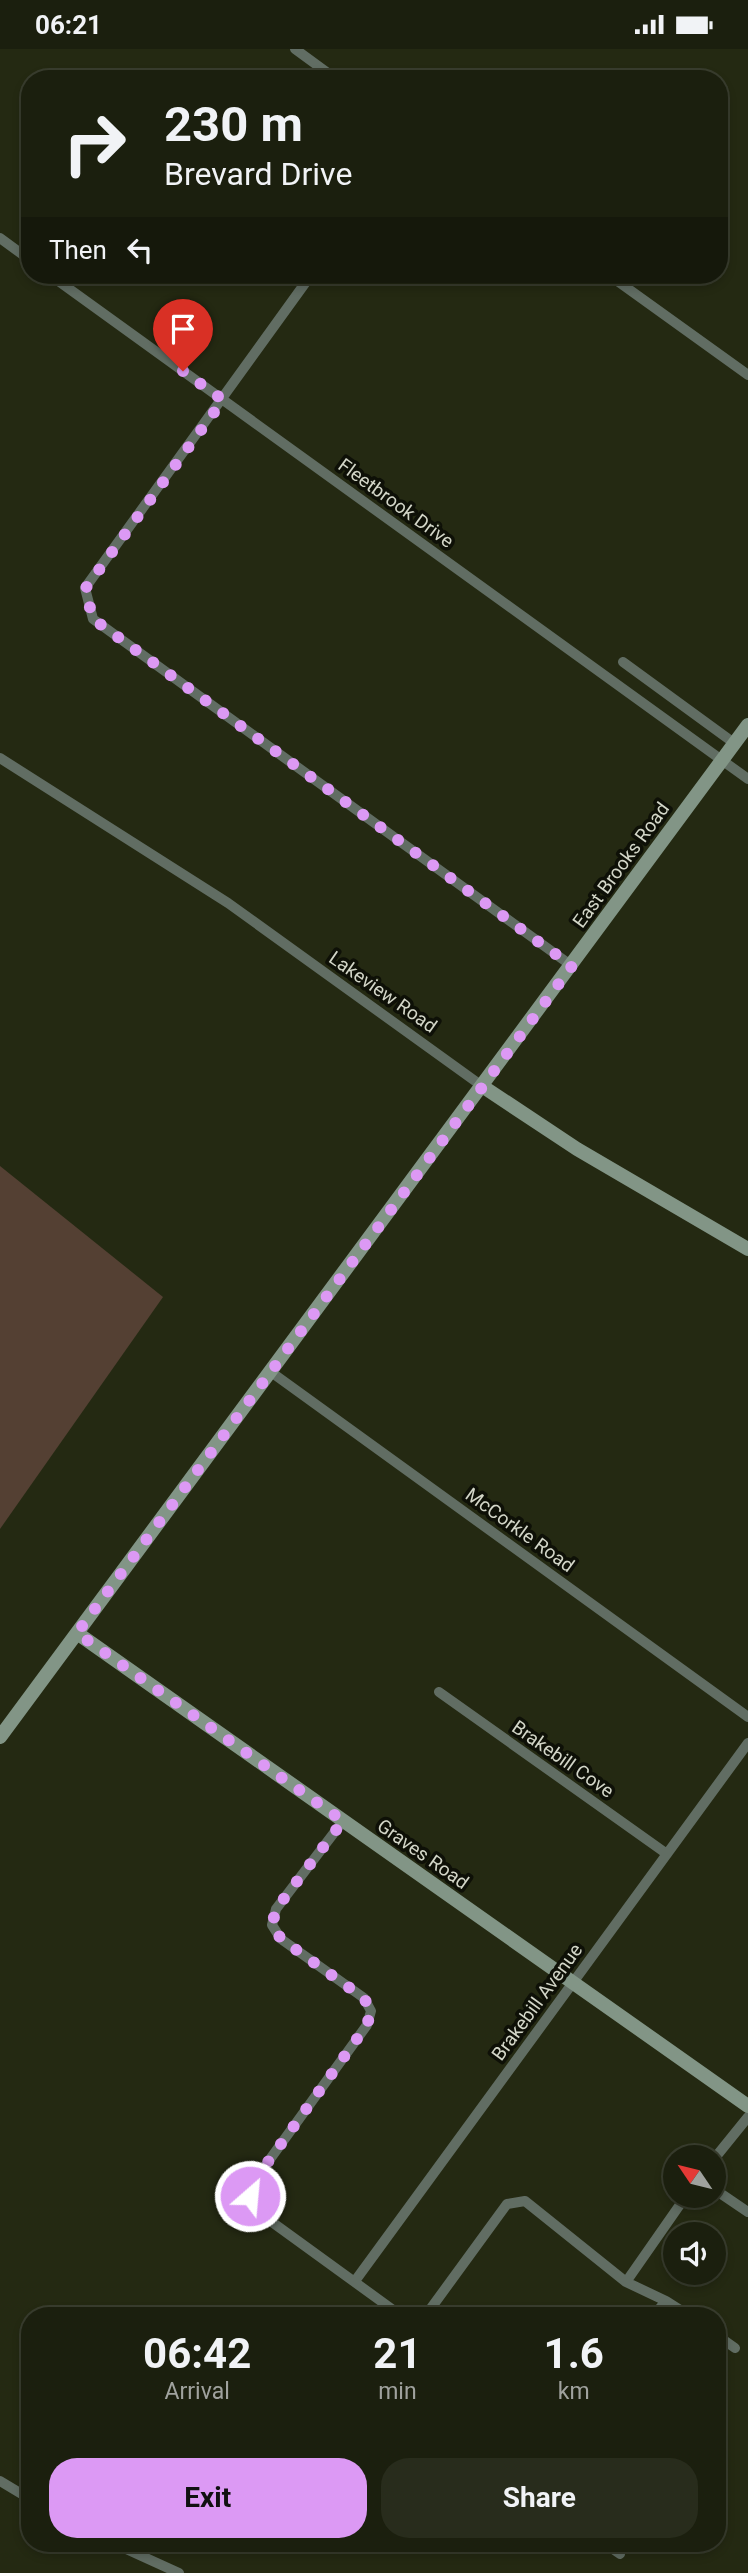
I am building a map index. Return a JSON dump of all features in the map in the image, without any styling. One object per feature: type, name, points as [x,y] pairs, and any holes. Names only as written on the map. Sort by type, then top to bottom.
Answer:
[{"type":"main road","name":"East Brooks Road","points":[[0,1737],[748,726]]},
{"type":"main road","name":"Lakeview Road","points":[[482,1086],[577,1149],[748,1249]]},
{"type":"main road","name":"Graves Road","points":[[77,1633],[748,2106]]},
{"type":"street","points":[[295,49],[324,70]]},
{"type":"street","points":[[0,238],[21,253]]},
{"type":"street","name":"Fleetbrook Drive","points":[[62,284],[748,779]]},
{"type":"street","points":[[305,284],[85,589],[93,619],[572,966]]},
{"type":"street","points":[[621,284],[748,375]]},
{"type":"street","points":[[623,662],[734,743]]},
{"type":"street","points":[[692,738],[704,721]]},
{"type":"street","name":"Lakeview Road","points":[[0,758],[229,903],[482,1086]]},
{"type":"street","name":"McCorkle Road","points":[[271,1372],[748,1717]]},
{"type":"street","name":"Brakebill Cove","points":[[439,1692],[667,1854]]},
{"type":"street","name":"Brakebill Avenue","points":[[355,2281],[748,1743]]},
{"type":"street","points":[[343,1821],[276,1909],[272,1925],[281,1939],[364,1998],[371,2011],[367,2025],[252,2184],[250,2196],[254,2209],[389,2307]]},
{"type":"street","points":[[725,2145],[748,2117]]},
{"type":"street","points":[[726,2197],[748,2213]]},
{"type":"street","points":[[432,2307],[507,2204],[525,2201],[626,2282],[675,2307]]},
{"type":"street","points":[[626,2282],[677,2209]]},
{"type":"street","points":[[661,2307],[666,2301]]},
{"type":"street","points":[[726,2342],[735,2348]]},
{"type":"street","points":[[0,2481],[21,2494]]},
{"type":"street","points":[[133,2552],[179,2573]]},
{"type":"shaded area","points":[[0,1166],[163,1297],[0,1529]]},
{"type":"route","points":[[183,371],[223,400],[85,589],[93,619],[572,966],[77,1633],[343,1821],[276,1909],[272,1925],[281,1939],[364,1998],[371,2011],[367,2025],[252,2184],[250,2196]]}]
